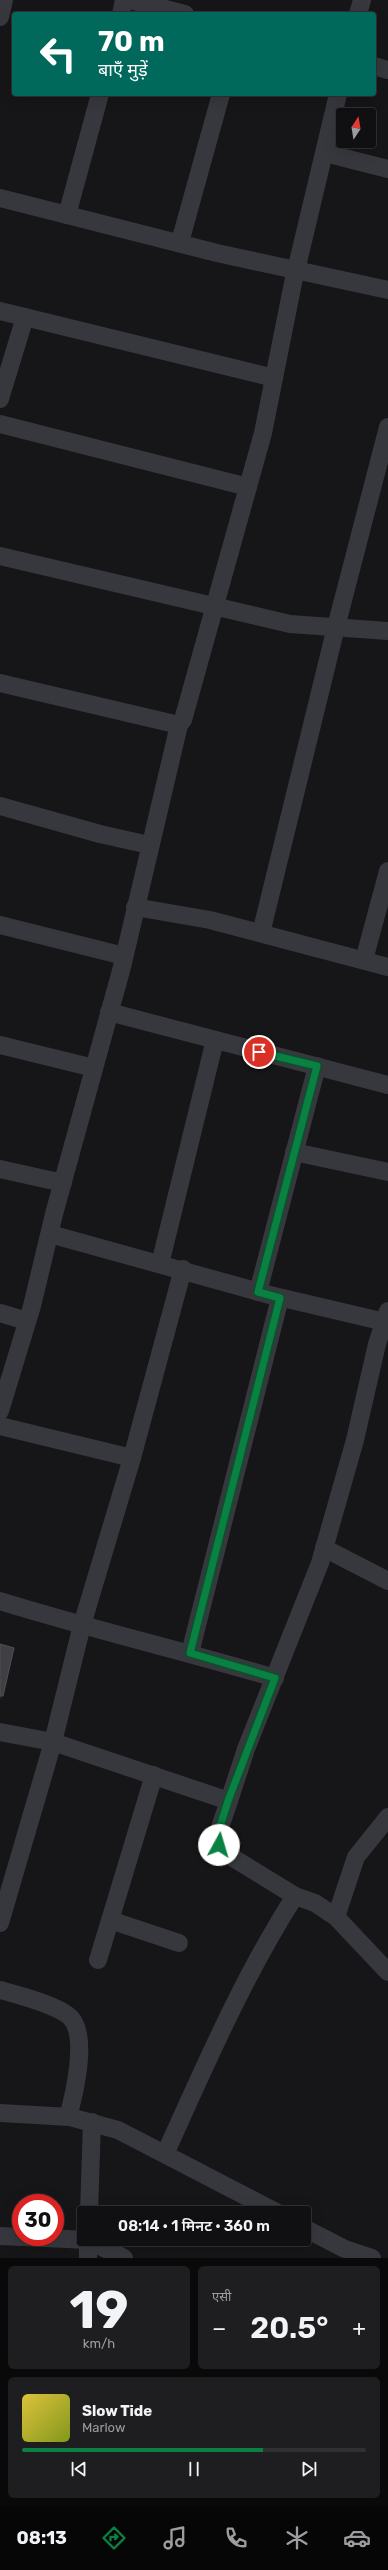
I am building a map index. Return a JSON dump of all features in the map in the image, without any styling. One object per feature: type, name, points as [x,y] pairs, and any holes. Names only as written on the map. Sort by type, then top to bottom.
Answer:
[{"type":"street","points":[[0,17],[4,0]]},
{"type":"street","points":[[121,12],[124,0]]},
{"type":"street","points":[[130,0],[177,12]]},
{"type":"street","points":[[359,12],[362,0]]},
{"type":"street","points":[[376,67],[388,70]]},
{"type":"street","points":[[67,215],[99,96]]},
{"type":"street","points":[[180,242],[219,96]]},
{"type":"street","points":[[0,1412],[27,1321],[124,956],[149,845],[179,725],[215,607],[263,433],[296,270],[338,96]]},
{"type":"street","points":[[325,153],[388,169]]},
{"type":"street","points":[[0,198],[296,270],[388,290]]},
{"type":"street","points":[[0,311],[274,378]]},
{"type":"street","points":[[0,399],[26,317]]},
{"type":"street","points":[[0,424],[248,487]]},
{"type":"street","points":[[261,933],[336,627],[388,427]]},
{"type":"street","points":[[0,556],[290,624],[388,631]]},
{"type":"street","points":[[0,683],[179,725]]},
{"type":"street","points":[[0,806],[100,834],[149,845]]},
{"type":"street","points":[[364,960],[388,871]]},
{"type":"street","points":[[135,907],[210,920],[388,967]]},
{"type":"street","points":[[0,925],[124,956]]},
{"type":"street","points":[[109,1012],[388,1085]]},
{"type":"street","points":[[160,1264],[215,1040]]},
{"type":"street","points":[[0,1045],[94,1068]]},
{"type":"street","points":[[258,1292],[317,1066]]},
{"type":"street","points":[[294,1152],[388,1172]]},
{"type":"street","points":[[0,1169],[63,1183]]},
{"type":"street","points":[[50,1234],[280,1298],[385,1325],[355,1440],[320,1563],[228,1801],[218,1833],[219,1845],[230,1856],[295,1896],[315,1903],[336,1917],[388,1972]]},
{"type":"street","points":[[0,1923],[54,1742],[82,1625],[132,1458],[183,1270]]},
{"type":"street","points":[[190,1653],[280,1298]]},
{"type":"street","points":[[0,1313],[27,1321]]},
{"type":"street","points":[[0,1426],[132,1458]]},
{"type":"street","points":[[324,1548],[388,1581]]},
{"type":"street","points":[[0,1601],[275,1678]]},
{"type":"street","points":[[0,1732],[54,1742],[228,1801]]},
{"type":"street","points":[[98,1960],[154,1775]]},
{"type":"street","points":[[336,1917],[356,1857],[388,1817]]},
{"type":"street","points":[[166,2154],[239,1992],[263,1945],[295,1896]]},
{"type":"street","points":[[110,1920],[179,1942]]},
{"type":"street","points":[[0,1990],[41,2002],[70,2017],[77,2026],[79,2058],[75,2092],[68,2117]]},
{"type":"street","points":[[0,2113],[68,2117],[92,2122],[118,2130],[265,2206]]},
{"type":"street","points":[[89,2206],[92,2122]]},
{"type":"street","points":[[311,2232],[345,2249],[372,2258]]},
{"type":"street","points":[[0,2236],[12,2237]]},
{"type":"street","points":[[64,2239],[77,2239]]},
{"type":"street","points":[[88,2246],[88,2258]]},
{"type":"street","points":[[100,2246],[124,2258]]},
{"type":"building","points":[[0,1644],[14,1648],[3,1696],[0,1696]]},
{"type":"route","points":[[219,1845],[218,1833],[228,1801],[246,1749],[275,1678],[190,1653],[280,1298],[258,1292],[317,1066],[259,1052]]}]
